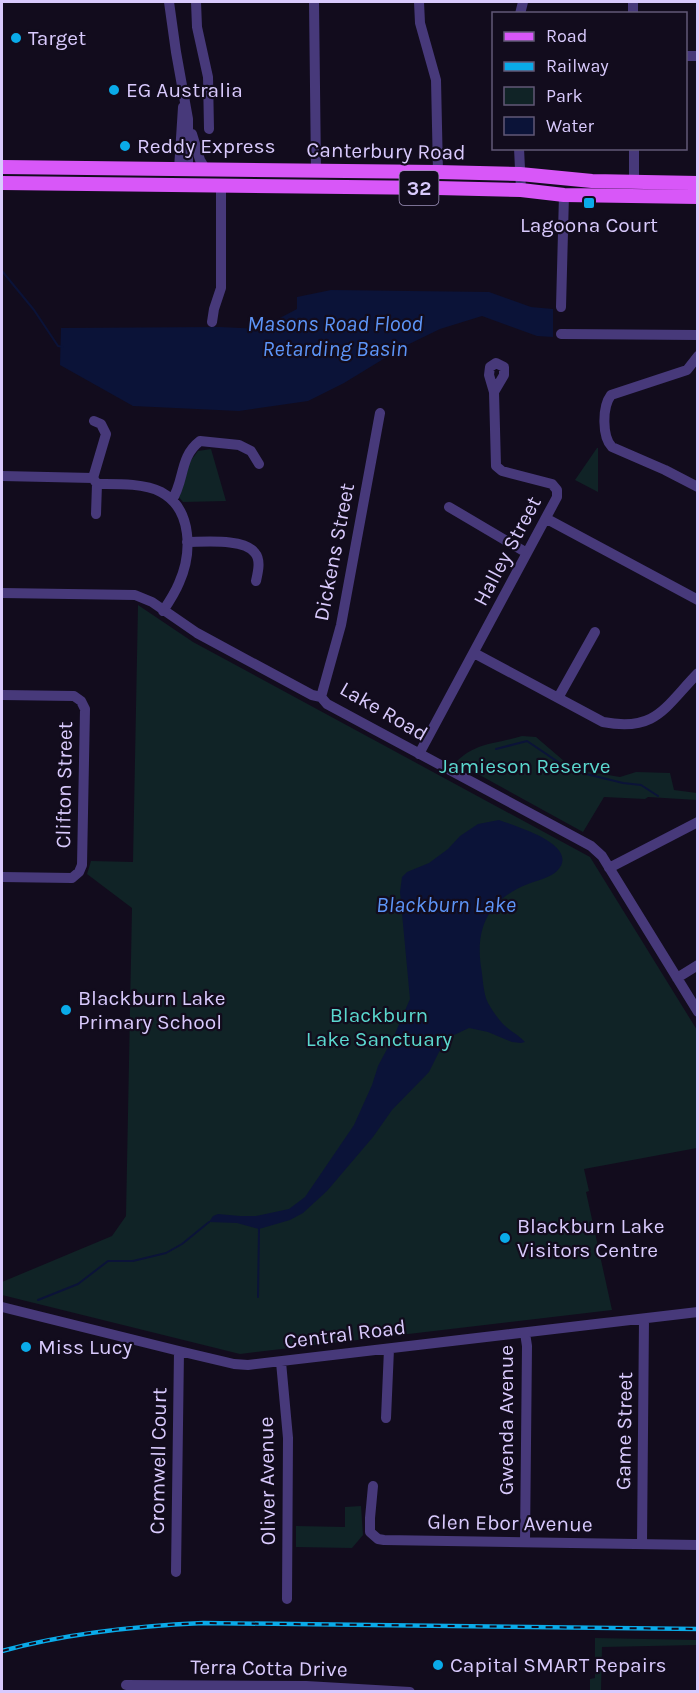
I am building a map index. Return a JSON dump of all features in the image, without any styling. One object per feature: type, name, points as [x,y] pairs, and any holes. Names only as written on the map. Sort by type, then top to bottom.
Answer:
[{"type":"main road","name":"Canterbury Road","points":[[2,167],[438,172],[698,183]]},
{"type":"main road","points":[[184,169],[184,185]]},
{"type":"main road","points":[[316,171],[316,186]]},
{"type":"main road","name":"Canterbury Road","points":[[2,183],[521,190],[564,195],[698,197]]},
{"type":"street","points":[[169,2],[188,119],[197,152],[206,170]]},
{"type":"street","points":[[172,25],[176,2]]},
{"type":"street","points":[[196,2],[197,27],[208,77],[209,129]]},
{"type":"street","points":[[314,2],[316,171]]},
{"type":"street","points":[[419,2],[420,23],[436,80],[438,172]]},
{"type":"street","points":[[184,94],[184,169]]},
{"type":"street","points":[[184,169],[188,119]]},
{"type":"street","points":[[519,150],[521,190]]},
{"type":"street","points":[[634,150],[634,182]]},
{"type":"street","points":[[212,322],[221,288],[221,185]]},
{"type":"street","points":[[561,307],[564,195]]},
{"type":"street","points":[[561,333],[698,335]]},
{"type":"street","points":[[698,356],[687,370],[611,395],[607,402],[606,435],[607,442],[612,447],[698,486]]},
{"type":"street","name":"Halley Street","points":[[419,754],[557,497],[555,486],[548,482],[502,471],[496,466],[494,392]]},
{"type":"street","name":"Dickens Street","points":[[321,697],[340,625],[380,413]]},
{"type":"street","points":[[94,421],[101,424],[106,434],[95,481],[96,514]]},
{"type":"street","points":[[172,500],[177,492],[188,454],[191,448],[200,441],[239,445],[251,452],[259,464]]},
{"type":"street","points":[[2,476],[142,486],[160,491],[172,500],[179,507],[184,518],[187,542],[183,572],[174,594],[163,611]]},
{"type":"street","points":[[449,507],[527,554]]},
{"type":"street","points":[[547,519],[698,600]]},
{"type":"street","points":[[187,542],[245,545],[255,552],[258,560],[256,581]]},
{"type":"street","name":"Lake Road","points":[[2,592],[135,595],[152,602],[197,633],[312,695],[321,697],[327,704],[591,846],[602,856],[698,1012]]},
{"type":"street","points":[[558,698],[595,632]]},
{"type":"street","points":[[474,652],[603,722],[624,726],[645,723],[657,716],[698,673]]},
{"type":"street","name":"Clifton Street","points":[[2,695],[74,696],[81,701],[85,709],[82,865],[79,872],[72,878],[2,877]]},
{"type":"street","points":[[609,868],[698,822]]},
{"type":"street","points":[[677,978],[698,965]]},
{"type":"street","name":"Central Road","points":[[2,1307],[234,1364],[248,1365],[698,1312]]},
{"type":"street","name":"Game Street","points":[[642,1544],[644,1319]]},
{"type":"street","name":"Gwenda Avenue","points":[[525,1333],[527,1346],[525,1542]]},
{"type":"street","points":[[386,1418],[388,1349]]},
{"type":"street","name":"Cromwell Court","points":[[176,1572],[179,1351]]},
{"type":"street","name":"Oliver Avenue","points":[[281,1362],[288,1438],[286,1599]]},
{"type":"street","name":"Glen Ebor Avenue","points":[[373,1486],[369,1526],[373,1536],[378,1539],[698,1545]]},
{"type":"street","name":"Terra Cotta Drive","points":[[126,1685],[186,1689],[410,1692]]},
{"type":"green space","points":[[598,448],[598,492],[575,480]]},
{"type":"green space","points":[[211,449],[226,501],[183,502],[177,495],[189,463],[198,451]]},
{"type":"green space","name":"Blackburn Lake Sanctuary","points":[[138,605],[193,642],[590,857],[697,1030],[697,1148],[584,1169],[589,1191],[586,1192],[612,1310],[240,1354],[2,1295],[2,1282],[112,1236],[126,1216],[132,908],[87,874],[91,861],[133,862]]},
{"type":"green space","name":"Jamieson Reserve","points":[[522,736],[536,737],[564,761],[579,770],[620,777],[636,772],[670,773],[674,790],[697,793],[697,800],[604,797],[583,832],[456,762],[479,747]]},
{"type":"green space","points":[[361,1506],[363,1535],[352,1548],[296,1547],[296,1526],[345,1527],[345,1507]]},
{"type":"green space","points":[[595,1638],[697,1640],[697,1645],[602,1647],[601,1691],[590,1691],[590,1679],[595,1678]]},
{"type":"water","name":"Masons Road Flood Retarding Basin","points":[[331,290],[489,292],[531,307],[553,309],[553,337],[537,336],[482,316],[440,329],[403,347],[344,383],[308,401],[239,411],[133,406],[60,365],[61,328],[220,327],[259,329],[297,309],[297,297]]},
{"type":"water","name":"Blackburn Lake","points":[[499,820],[543,838],[561,853],[562,862],[557,871],[515,890],[495,906],[483,927],[480,939],[481,967],[488,1003],[504,1025],[525,1042],[512,1042],[488,1032],[469,1028],[454,1035],[439,1052],[429,1072],[392,1110],[373,1137],[327,1191],[303,1213],[290,1220],[259,1229],[237,1223],[209,1222],[213,1216],[218,1214],[256,1216],[289,1209],[305,1197],[354,1125],[378,1066],[410,999],[400,892],[402,877],[407,872],[429,863],[448,849],[460,836],[478,824]]},
{"type":"waterway","points":[[2,271],[34,310],[58,346],[63,347]]},
{"type":"waterway","points":[[496,749],[527,741],[570,770],[641,785],[658,796]]},
{"type":"waterway","points":[[38,1300],[78,1284],[108,1261],[133,1261],[166,1253],[182,1244],[209,1222]]},
{"type":"waterway","points":[[258,1297],[259,1229]]},
{"type":"railway","points":[[2,1651],[52,1639],[102,1631],[203,1623],[698,1629]]},
{"type":"place","name":"Target","points":[[16,38]]},
{"type":"place","name":"EG Australia","points":[[114,90]]},
{"type":"place","name":"Reddy Express","points":[[125,146]]},
{"type":"place","name":"Lagoona Court","points":[[589,203]]},
{"type":"place","name":"Blackburn Lake Primary School","points":[[66,1010]]},
{"type":"place","name":"Blackburn Lake Visitors Centre","points":[[505,1238]]},
{"type":"place","name":"Miss Lucy","points":[[26,1347]]},
{"type":"place","name":"Capital SMART Repairs","points":[[438,1665]]}]
